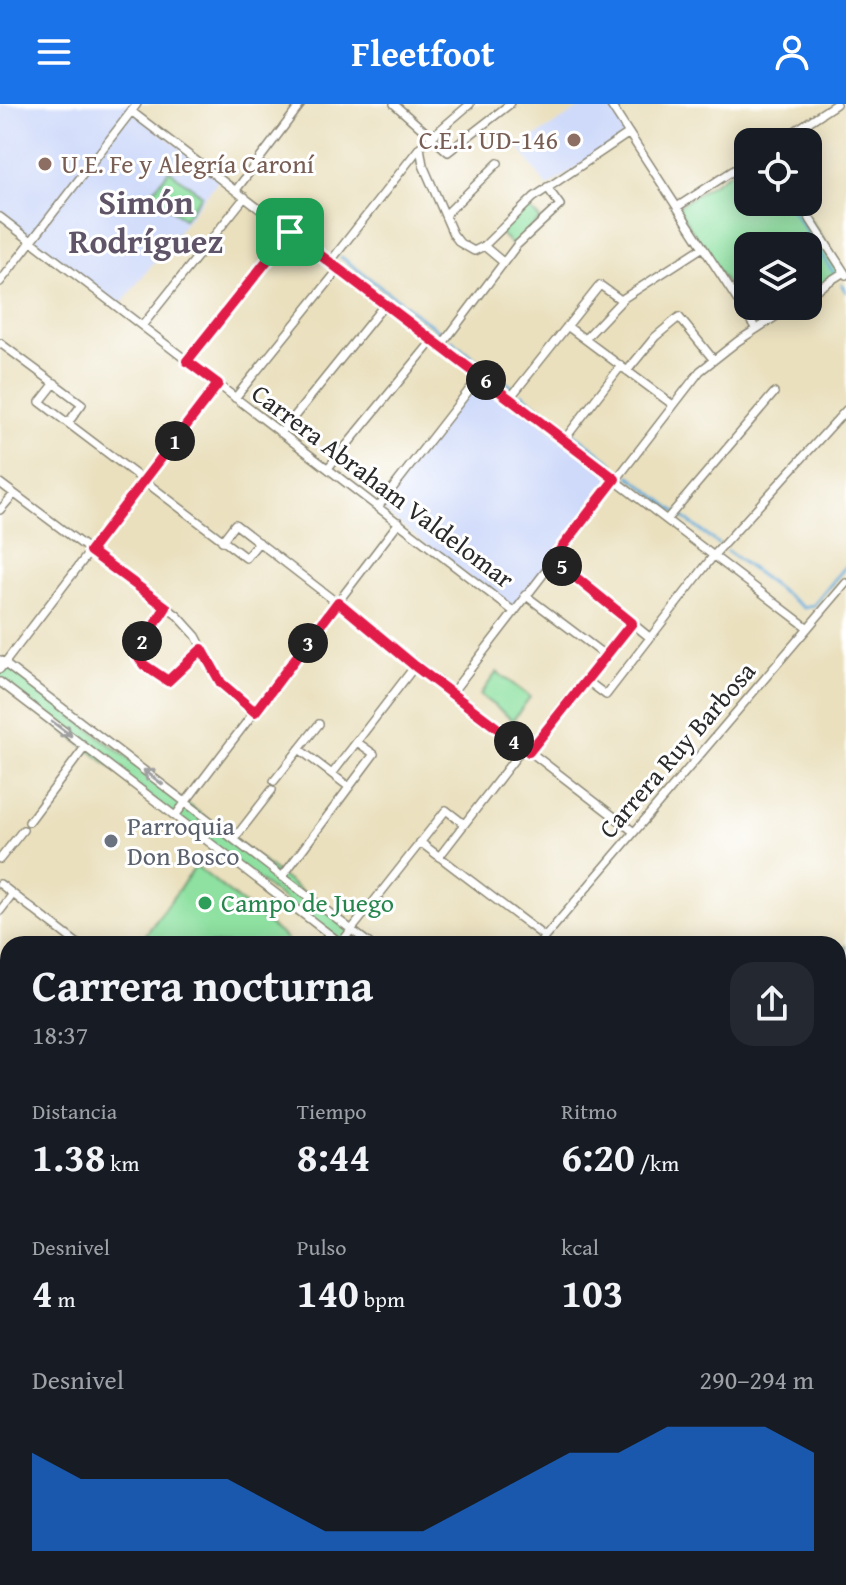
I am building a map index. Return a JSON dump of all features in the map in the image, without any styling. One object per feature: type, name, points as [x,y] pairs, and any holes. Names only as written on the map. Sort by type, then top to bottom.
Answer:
[{"type":"street","points":[[236,190],[301,104]]},
{"type":"street","points":[[394,104],[448,152],[500,107],[510,104]]},
{"type":"street","points":[[330,262],[420,147],[470,104]]},
{"type":"street","points":[[611,104],[756,329]]},
{"type":"street","points":[[799,128],[836,104]]},
{"type":"street","points":[[0,282],[134,108],[290,232],[480,376],[569,434],[615,479],[672,513],[714,555],[808,628]]},
{"type":"street","points":[[420,147],[423,165],[445,215],[460,243],[474,251],[484,246],[513,215],[547,187],[629,133]]},
{"type":"street","points":[[445,215],[498,163]]},
{"type":"street","points":[[677,207],[734,170]]},
{"type":"street","points":[[441,346],[530,230],[560,205],[547,187]]},
{"type":"street","points":[[142,326],[245,197]]},
{"type":"street","points":[[808,216],[845,273],[822,287]]},
{"type":"street","name":"Carrera Abraham Valdelomar","points":[[0,217],[513,611]]},
{"type":"street","points":[[187,361],[290,232]]},
{"type":"street","points":[[484,246],[503,262]]},
{"type":"street","points":[[585,339],[621,300],[703,247]]},
{"type":"street","points":[[235,398],[339,269]]},
{"type":"street","points":[[510,398],[600,285],[621,300]]},
{"type":"street","points":[[281,433],[385,304]]},
{"type":"street","points":[[569,434],[624,368],[679,317],[713,359]]},
{"type":"street","points":[[451,694],[673,405],[713,359],[770,320]]},
{"type":"street","points":[[567,326],[673,405]]},
{"type":"street","points":[[328,468],[433,340]]},
{"type":"street","points":[[0,343],[82,404],[68,423]]},
{"type":"street","points":[[378,507],[480,376]]},
{"type":"street","points":[[55,383],[40,402],[246,558],[259,542]]},
{"type":"street","points":[[218,384],[1,664],[359,936]]},
{"type":"street","points":[[672,513],[774,393]]},
{"type":"street","points":[[586,680],[606,695],[648,636],[714,555],[846,410]]},
{"type":"street","points":[[0,483],[186,623],[221,683],[255,712]]},
{"type":"street","points":[[0,510],[14,494]]},
{"type":"street","points":[[175,816],[399,522]]},
{"type":"street","points":[[222,541],[235,524],[338,602],[451,694],[634,832]]},
{"type":"street","points":[[553,559],[648,636]]},
{"type":"street","name":"Carrera Ruy Barbosa","points":[[546,936],[846,583]]},
{"type":"street","points":[[525,595],[606,656]]},
{"type":"street","points":[[166,607],[136,650],[139,659],[168,681],[202,649]]},
{"type":"street","points":[[439,857],[632,623]]},
{"type":"street","points":[[332,774],[415,666]]},
{"type":"street","points":[[0,682],[332,936]]},
{"type":"street","points":[[274,781],[319,724]]},
{"type":"street","points":[[282,877],[374,754],[357,742]]},
{"type":"street","points":[[29,822],[85,747]]},
{"type":"street","points":[[299,749],[349,787]]},
{"type":"street","points":[[234,839],[272,790]]},
{"type":"street","points":[[347,936],[446,810],[464,824]]},
{"type":"street","points":[[0,859],[23,830]]},
{"type":"street","points":[[420,842],[536,936]]},
{"type":"street","points":[[0,884],[68,936]]},
{"type":"street","points":[[0,911],[13,894]]},
{"type":"shaded area","points":[[0,104],[137,104],[132,111],[220,178],[118,308],[0,217]]},
{"type":"shaded area","name":"C.E.I. UD-146","points":[[587,104],[610,104],[629,133],[547,187],[519,147]]},
{"type":"shaded area","points":[[480,376],[615,479],[513,611],[378,507]]},
{"type":"green space","points":[[169,170],[202,195],[184,219],[151,194]]},
{"type":"green space","points":[[734,170],[734,216],[808,216],[818,232],[734,232],[734,295],[677,207]]},
{"type":"green space","points":[[527,206],[540,219],[513,246],[500,233]]},
{"type":"green space","points":[[822,238],[844,272],[822,286]]},
{"type":"green space","points":[[750,320],[770,320],[756,329]]},
{"type":"green space","points":[[0,660],[360,936],[332,936],[0,682]]},
{"type":"green space","points":[[497,672],[530,697],[513,720],[480,695]]},
{"type":"green space","name":"Campo de Juego","points":[[196,866],[283,936],[145,936]]},
{"type":"waterway","points":[[796,216],[833,272]]},
{"type":"waterway","points":[[341,257],[440,332]]},
{"type":"waterway","points":[[842,285],[846,292]]},
{"type":"waterway","points":[[452,341],[512,387]]},
{"type":"waterway","points":[[522,394],[613,463]]},
{"type":"waterway","points":[[630,476],[718,544]]},
{"type":"waterway","points":[[727,551],[804,608],[813,606],[846,566]]},
{"type":"place","name":"C.E.I. UD-146","points":[[574,140]]},
{"type":"place","name":"U.E. Fe y Alegría Caroní","points":[[45,164]]},
{"type":"place","name":"Parroquia Don Bosco","points":[[111,841]]},
{"type":"place","name":"Campo de Juego","points":[[205,903]]},
{"type":"district","name":"Simón Rodríguez","points":[[146,222]]},
{"type":"route","points":[[290,232],[615,479],[553,559],[632,623],[529,752],[415,666],[338,602],[255,712],[221,683],[202,649],[168,681],[144,665],[136,654],[166,607],[90,551],[218,384],[187,361],[290,232]]}]
